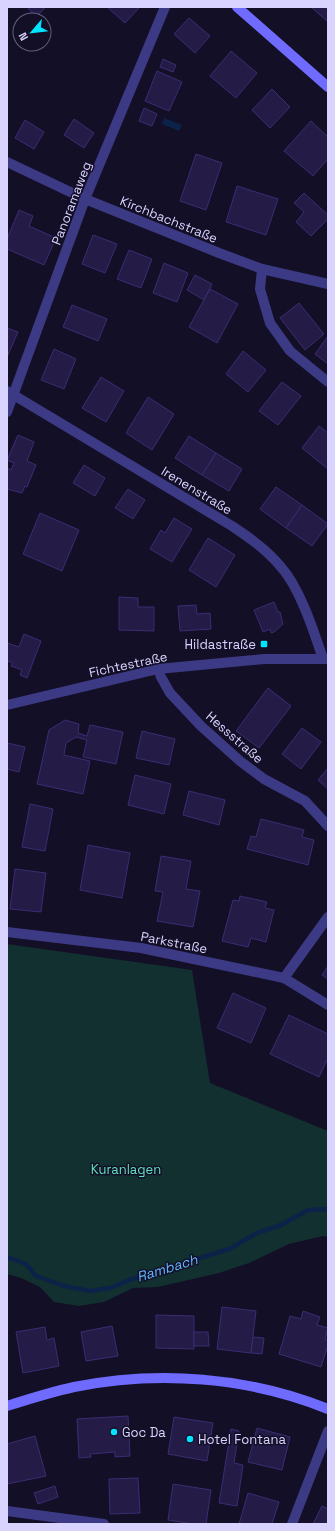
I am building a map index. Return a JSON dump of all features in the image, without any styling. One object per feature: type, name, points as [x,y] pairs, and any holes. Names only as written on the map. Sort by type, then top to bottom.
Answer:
[{"type":"main road","points":[[237,7],[328,87]]},
{"type":"main road","points":[[7,1406],[74,1387],[111,1381],[158,1378],[198,1379],[248,1386],[306,1400],[328,1409]]},
{"type":"street","name":"Panoramaweg","points":[[7,412],[10,393],[85,199],[165,7]]},
{"type":"street","name":"Kirchbachstraße","points":[[7,162],[85,199],[262,269],[328,284]]},
{"type":"street","points":[[262,269],[260,289],[270,323],[290,351],[328,382]]},
{"type":"street","name":"Irenenstraße","points":[[10,393],[232,526],[259,545],[283,568],[292,584],[325,659]]},
{"type":"street","name":"Fichtestraße","points":[[7,705],[158,669],[264,659],[325,659]]},
{"type":"street","name":"Hessstraße","points":[[158,669],[170,693],[201,726],[228,751],[264,779],[305,801],[328,826]]},
{"type":"street","points":[[284,978],[328,917]]},
{"type":"street","name":"Parkstraße","points":[[7,932],[142,948],[284,978],[328,1005]]},
{"type":"street","points":[[292,1524],[328,1431]]},
{"type":"street","points":[[7,1511],[104,1524]]},
{"type":"green space","name":"Kuranlagen","points":[[7,944],[192,970],[210,1083],[328,1131],[328,1237],[323,1236],[289,1244],[249,1263],[219,1273],[158,1287],[133,1288],[104,1302],[79,1306],[54,1302],[40,1287],[21,1278],[7,1274]]},
{"type":"water","points":[[164,118],[182,125],[179,131],[162,124]]},
{"type":"building","points":[[27,7],[46,7],[41,12],[32,12]]},
{"type":"building","points":[[107,7],[140,7],[125,23]]},
{"type":"building","points":[[311,7],[328,7],[328,22]]},
{"type":"building","points":[[189,18],[210,36],[195,53],[174,34]]},
{"type":"building","points":[[231,51],[257,73],[236,98],[210,76]]},
{"type":"building","points":[[163,59],[176,65],[173,72],[160,67]]},
{"type":"building","points":[[157,71],[182,82],[169,111],[145,101]]},
{"type":"building","points":[[272,89],[290,107],[270,128],[252,110]]},
{"type":"building","points":[[144,108],[157,114],[152,126],[139,121]]},
{"type":"building","points":[[74,119],[94,133],[84,148],[64,135]]},
{"type":"building","points":[[25,120],[44,132],[34,149],[15,138]]},
{"type":"building","points":[[311,121],[328,137],[328,159],[313,176],[284,151]]},
{"type":"building","points":[[196,154],[222,163],[206,210],[180,201]]},
{"type":"building","points":[[237,186],[278,199],[266,235],[226,222]]},
{"type":"building","points":[[304,193],[328,215],[328,219],[311,236],[296,222],[304,212],[294,203]]},
{"type":"building","points":[[19,210],[33,216],[29,226],[56,238],[44,265],[7,249],[7,239]]},
{"type":"building","points":[[93,235],[117,244],[105,273],[82,264]]},
{"type":"building","points":[[129,250],[152,259],[141,288],[117,279]]},
{"type":"building","points":[[164,263],[188,273],[177,302],[153,293]]},
{"type":"building","points":[[195,275],[212,284],[204,300],[187,290]]},
{"type":"building","points":[[210,289],[238,304],[217,343],[189,327]]},
{"type":"building","points":[[299,303],[324,334],[305,350],[280,318]]},
{"type":"building","points":[[72,305],[107,319],[98,341],[63,327]]},
{"type":"building","points":[[7,328],[18,332],[7,357]]},
{"type":"building","points":[[328,336],[328,364],[315,354]]},
{"type":"building","points":[[54,349],[76,359],[64,389],[41,380]]},
{"type":"building","points":[[243,351],[266,370],[248,392],[226,374]]},
{"type":"building","points":[[101,377],[124,391],[106,422],[82,408]]},
{"type":"building","points":[[282,382],[301,396],[278,425],[259,411]]},
{"type":"building","points":[[148,397],[174,414],[152,450],[126,433]]},
{"type":"building","points":[[319,426],[328,433],[328,469],[302,448]]},
{"type":"building","points":[[18,435],[34,442],[27,461],[36,465],[27,487],[25,486],[22,493],[7,489],[7,468],[11,470],[14,463],[7,460]]},
{"type":"building","points":[[189,436],[216,453],[202,475],[175,458]]},
{"type":"building","points":[[216,453],[242,469],[229,491],[202,475]]},
{"type":"building","points":[[84,465],[105,478],[95,496],[73,483]]},
{"type":"building","points":[[276,487],[302,505],[286,528],[260,509]]},
{"type":"building","points":[[128,489],[145,500],[133,519],[115,508]]},
{"type":"building","points":[[302,505],[328,524],[312,546],[286,528]]},
{"type":"building","points":[[40,513],[79,530],[62,571],[23,554]]},
{"type":"building","points":[[174,518],[192,529],[172,562],[150,549],[161,530],[165,533]]},
{"type":"building","points":[[208,538],[235,555],[216,587],[189,570]]},
{"type":"building","points":[[119,597],[138,598],[138,607],[154,607],[154,631],[119,630]]},
{"type":"building","points":[[274,602],[278,612],[280,612],[283,624],[274,632],[271,633],[270,629],[263,632],[254,610]]},
{"type":"building","points":[[196,605],[197,614],[210,613],[211,629],[180,631],[178,606]]},
{"type":"building","points":[[24,634],[41,641],[27,678],[20,675],[22,670],[11,666],[13,663],[8,661],[7,665],[7,643],[19,647]]},
{"type":"building","points":[[268,688],[291,706],[259,748],[236,731]]},
{"type":"building","points":[[65,720],[79,724],[78,733],[87,736],[90,725],[123,732],[116,764],[83,757],[87,740],[76,737],[66,743],[64,755],[90,761],[83,794],[37,784],[49,730]]},
{"type":"building","points":[[302,728],[321,742],[301,769],[282,754]]},
{"type":"building","points":[[142,731],[175,739],[169,765],[136,758]]},
{"type":"building","points":[[7,743],[25,747],[19,772],[7,769]]},
{"type":"building","points":[[328,768],[328,789],[318,780]]},
{"type":"building","points":[[135,775],[171,784],[164,814],[128,805]]},
{"type":"building","points":[[189,791],[225,800],[219,825],[183,815]]},
{"type":"building","points":[[30,804],[53,809],[45,851],[22,847]]},
{"type":"building","points":[[261,819],[304,830],[302,837],[314,840],[308,865],[247,849],[251,836],[256,837]]},
{"type":"building","points":[[88,845],[130,853],[122,898],[80,890]]},
{"type":"building","points":[[161,856],[191,861],[186,889],[200,891],[193,927],[157,921],[163,892],[155,891]]},
{"type":"building","points":[[15,869],[46,873],[41,912],[10,909]]},
{"type":"building","points":[[240,896],[267,902],[265,908],[274,910],[266,942],[251,938],[248,947],[222,941],[233,900],[239,901]]},
{"type":"building","points":[[328,966],[328,979],[322,975]]},
{"type":"building","points":[[233,993],[266,1008],[251,1043],[217,1028]]},
{"type":"building","points":[[289,1015],[328,1034],[328,1058],[319,1077],[270,1054]]},
{"type":"building","points":[[222,1307],[256,1311],[251,1353],[217,1349]]},
{"type":"building","points":[[303,1311],[320,1317],[317,1325],[328,1328],[325,1339],[328,1340],[328,1345],[321,1367],[279,1354],[290,1316],[301,1319]]},
{"type":"building","points":[[156,1315],[194,1316],[194,1349],[156,1348]]},
{"type":"building","points":[[112,1326],[118,1356],[86,1361],[81,1332]]},
{"type":"building","points":[[45,1327],[47,1340],[54,1338],[59,1366],[23,1373],[16,1332]]},
{"type":"building","points":[[194,1332],[208,1332],[209,1346],[194,1346]]},
{"type":"building","points":[[253,1337],[264,1338],[262,1354],[251,1353]]},
{"type":"building","points":[[128,1416],[130,1456],[115,1457],[115,1452],[90,1454],[91,1457],[79,1458],[77,1419]]},
{"type":"building","name":"Hotel Fontana","points":[[174,1417],[213,1423],[207,1461],[168,1454]]},
{"type":"building","points":[[257,1428],[290,1437],[282,1470],[248,1462]]},
{"type":"building","points":[[231,1429],[239,1431],[234,1463],[243,1465],[237,1506],[219,1503]]},
{"type":"building","points":[[35,1436],[46,1476],[7,1484],[7,1444]]},
{"type":"building","points":[[138,1478],[140,1513],[110,1514],[109,1479]]},
{"type":"building","points":[[173,1484],[211,1490],[206,1524],[193,1524],[168,1520]]},
{"type":"building","points":[[55,1486],[58,1497],[38,1504],[34,1493]]},
{"type":"building","points":[[248,1493],[279,1502],[272,1524],[239,1524]]},
{"type":"building","points":[[322,1506],[328,1509],[328,1524],[313,1524]]},
{"type":"waterway","name":"Rambach","points":[[7,1257],[26,1264],[36,1276],[64,1286],[90,1291],[110,1288],[132,1279],[229,1249],[257,1233],[281,1225],[308,1210],[328,1209]]},
{"type":"place","name":"Hildastraße","points":[[264,644]]},
{"type":"place","name":"Goc Da","points":[[114,1432]]},
{"type":"place","name":"Hotel Fontana","points":[[190,1439]]}]
